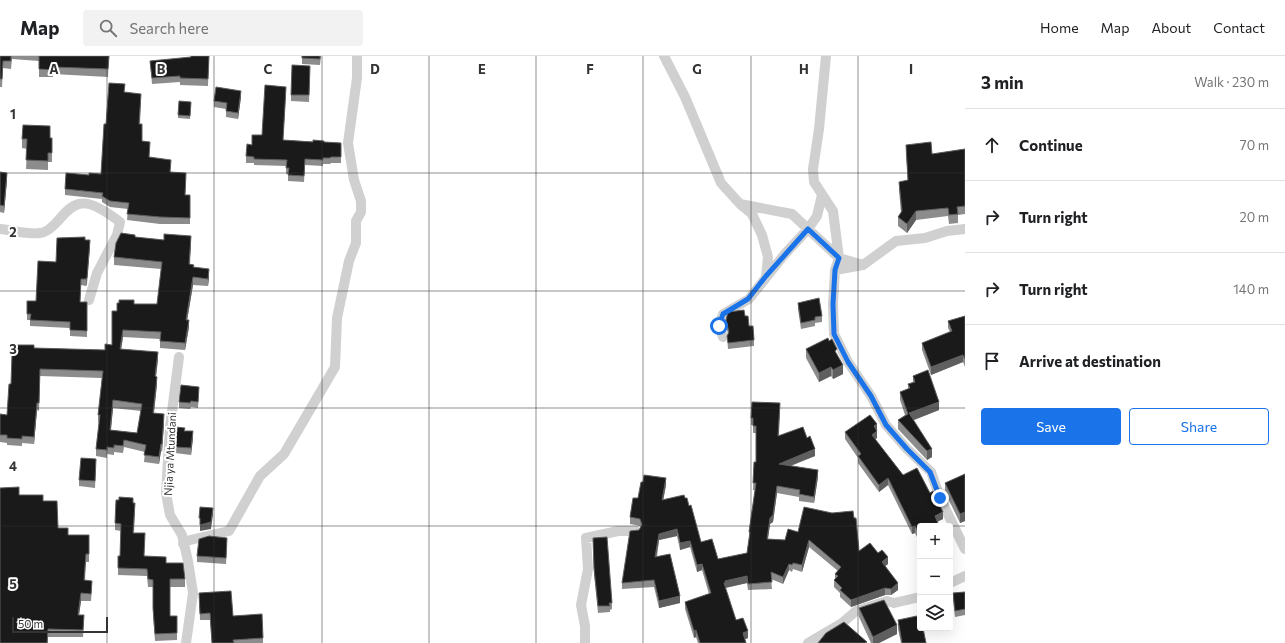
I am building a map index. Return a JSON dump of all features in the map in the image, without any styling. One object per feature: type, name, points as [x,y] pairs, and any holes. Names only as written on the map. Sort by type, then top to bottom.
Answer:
[{"type":"street","points":[[183,544],[186,541],[229,532],[260,476],[284,454],[335,367],[337,318],[349,261],[356,243],[356,221],[360,212],[360,201],[354,180],[348,143],[357,78],[357,56]]},
{"type":"street","points":[[664,56],[685,97],[721,182],[740,204],[752,214],[762,236],[768,257],[766,276]]},
{"type":"street","points":[[826,56],[820,129],[813,169],[814,182],[833,211],[839,258],[835,270],[833,304],[834,334],[848,362],[871,396],[886,425],[930,472],[940,498],[965,549]]},
{"type":"street","points":[[723,337],[719,326],[723,314],[748,299],[766,276],[808,229],[817,216],[822,195]]},
{"type":"street","points":[[0,229],[41,234],[52,227],[69,209],[83,203],[94,206],[120,222],[117,235],[97,273],[89,300]]},
{"type":"street","points":[[740,204],[792,214],[839,258],[863,265]]},
{"type":"street","points":[[835,270],[863,265],[896,241],[925,238],[965,229]]},
{"type":"street","name":"Njia ya Mtundani","points":[[179,357],[170,427],[166,493],[170,515],[182,535],[193,593],[186,643]]},
{"type":"street","points":[[585,643],[585,626],[581,605],[588,569],[586,538],[618,531],[636,531]]},
{"type":"street","points":[[953,582],[965,576]]},
{"type":"street","points":[[808,643],[842,622],[856,611],[887,601],[894,603],[917,598]]},
{"type":"building","points":[[0,56],[11,56],[11,61],[3,61],[2,79],[0,79]]},
{"type":"building","points":[[39,56],[109,56],[108,69],[53,67],[53,70],[39,69]]},
{"type":"building","points":[[191,56],[209,56],[208,79],[180,78],[180,76],[152,78],[150,61]]},
{"type":"building","points":[[302,56],[320,56],[320,59],[302,58]]},
{"type":"building","points":[[292,65],[310,66],[309,95],[291,95]]},
{"type":"building","points":[[109,83],[125,84],[124,92],[141,94],[139,124],[142,124],[142,141],[150,142],[149,157],[171,160],[170,172],[186,173],[185,195],[190,195],[190,218],[127,214],[129,203],[110,201],[102,196],[103,193],[65,189],[66,173],[89,175],[89,173],[101,174],[104,124],[106,124]]},
{"type":"building","points":[[265,85],[286,87],[283,140],[313,142],[313,140],[341,143],[341,157],[323,158],[323,160],[305,159],[304,176],[288,175],[289,168],[286,168],[287,160],[254,159],[254,157],[246,156],[247,144],[252,145],[252,135],[262,135]]},
{"type":"building","points":[[216,87],[241,91],[238,113],[226,111],[227,103],[214,101]]},
{"type":"building","points":[[179,101],[191,102],[190,116],[178,115]]},
{"type":"building","points":[[23,125],[50,126],[52,153],[48,153],[48,161],[26,160],[27,139],[22,139]]},
{"type":"building","points":[[931,142],[932,154],[965,149],[965,206],[957,207],[958,214],[949,215],[948,208],[916,211],[907,224],[898,217],[902,211],[899,182],[908,180],[906,145]]},
{"type":"building","points":[[0,172],[7,173],[4,206],[0,205]]},
{"type":"building","points":[[121,233],[135,235],[135,237],[164,240],[164,234],[191,236],[189,264],[194,265],[193,267],[209,269],[208,279],[193,277],[186,320],[189,320],[185,343],[160,341],[161,332],[123,330],[120,349],[158,352],[153,413],[164,414],[162,444],[159,457],[144,455],[146,445],[124,440],[123,446],[114,445],[114,448],[107,447],[107,450],[96,449],[103,371],[40,369],[39,403],[37,403],[34,437],[22,436],[22,439],[7,438],[7,435],[0,435],[0,414],[7,415],[9,384],[11,384],[12,354],[15,354],[15,345],[34,345],[34,348],[105,350],[105,344],[112,345],[112,311],[117,311],[117,303],[119,303],[119,300],[134,300],[134,304],[157,304],[162,262],[114,257],[116,243]],"holes":[[[113,400],[142,404],[137,433],[110,430]]]},
{"type":"building","points":[[85,237],[85,240],[90,240],[87,278],[81,279],[80,302],[87,302],[87,331],[70,330],[70,322],[30,320],[31,314],[27,314],[27,301],[36,301],[38,261],[56,262],[57,238]]},
{"type":"building","points":[[819,298],[822,316],[815,317],[815,320],[801,323],[798,303]]},
{"type":"building","points":[[744,310],[745,316],[748,316],[749,326],[753,326],[754,340],[728,343],[727,336],[729,332],[726,320],[728,312]]},
{"type":"building","points":[[965,316],[965,359],[963,355],[931,367],[922,343],[952,331],[948,321]]},
{"type":"building","points":[[828,338],[829,341],[832,339],[837,349],[835,351],[843,365],[833,370],[831,367],[819,373],[806,349]]},
{"type":"building","points":[[928,370],[939,402],[909,413],[932,449],[927,451],[898,420],[908,414],[900,392],[910,388],[908,384],[915,382],[913,376]]},
{"type":"building","points":[[181,385],[199,387],[198,402],[179,402]]},
{"type":"building","points":[[752,402],[780,403],[778,436],[803,427],[807,438],[810,436],[815,449],[779,464],[818,470],[814,497],[799,494],[800,490],[777,486],[773,515],[770,518],[767,539],[785,540],[788,529],[798,532],[804,507],[832,513],[853,511],[854,518],[856,518],[859,551],[870,543],[878,553],[882,550],[888,557],[882,562],[898,583],[891,589],[885,588],[851,600],[840,590],[842,588],[834,580],[838,576],[835,574],[841,567],[809,540],[802,565],[793,563],[792,565],[789,564],[783,577],[771,572],[772,582],[748,584],[747,576],[725,581],[724,583],[736,620],[743,618],[748,631],[743,633],[746,643],[700,643],[696,630],[694,631],[685,602],[711,593],[702,564],[697,565],[690,541],[680,543],[677,529],[659,534],[655,557],[670,554],[680,596],[659,601],[654,580],[622,583],[630,531],[639,530],[642,525],[640,519],[630,517],[633,498],[638,498],[644,475],[666,478],[662,500],[684,495],[685,498],[687,498],[689,506],[691,505],[701,542],[712,539],[718,559],[747,553],[756,483],[753,483],[754,462],[756,462],[756,426],[753,426],[753,418],[751,418]]},
{"type":"building","points":[[870,415],[877,424],[874,426],[877,431],[872,435],[903,475],[917,468],[930,493],[933,491],[943,512],[935,516],[938,523],[917,523],[917,530],[915,526],[912,527],[888,478],[879,485],[858,456],[861,454],[845,432]]},
{"type":"building","points":[[176,427],[185,428],[184,431],[193,431],[191,448],[175,447]]},
{"type":"building","points":[[81,458],[96,459],[95,481],[79,480]]},
{"type":"building","points":[[965,474],[965,512],[960,514],[945,483]]},
{"type":"building","points":[[19,487],[19,495],[43,495],[43,501],[57,501],[58,528],[68,528],[68,535],[89,535],[89,554],[86,554],[84,580],[92,581],[91,594],[81,593],[78,615],[84,615],[83,630],[48,629],[47,643],[0,643],[0,488]]},
{"type":"building","points":[[119,497],[133,498],[133,503],[135,503],[133,533],[145,533],[144,556],[166,557],[166,563],[183,563],[185,579],[170,579],[170,616],[177,616],[177,633],[155,634],[153,580],[148,579],[147,569],[118,568],[121,524],[115,523],[116,500],[119,500]]},
{"type":"building","points":[[200,507],[213,508],[211,522],[200,525]]},
{"type":"building","points":[[209,536],[227,538],[226,558],[197,556],[199,539]]},
{"type":"building","points":[[607,537],[612,603],[609,603],[610,606],[598,606],[594,568],[593,538]]},
{"type":"building","points":[[231,591],[233,616],[262,614],[263,638],[233,640],[234,643],[212,643],[210,613],[200,614],[199,593]]},
{"type":"building","points":[[965,592],[965,609],[955,611],[953,593]]},
{"type":"building","points":[[884,600],[897,625],[873,637],[859,608]]},
{"type":"building","points":[[917,616],[917,631],[924,631],[926,643],[902,643],[898,620]]},
{"type":"building","points":[[844,622],[867,642],[818,643],[826,633]]},
{"type":"route","points":[[719,326],[723,314],[748,299],[766,276],[808,229],[839,258],[835,270],[833,304],[834,334],[848,362],[871,396],[886,425],[930,472],[940,498]]}]
